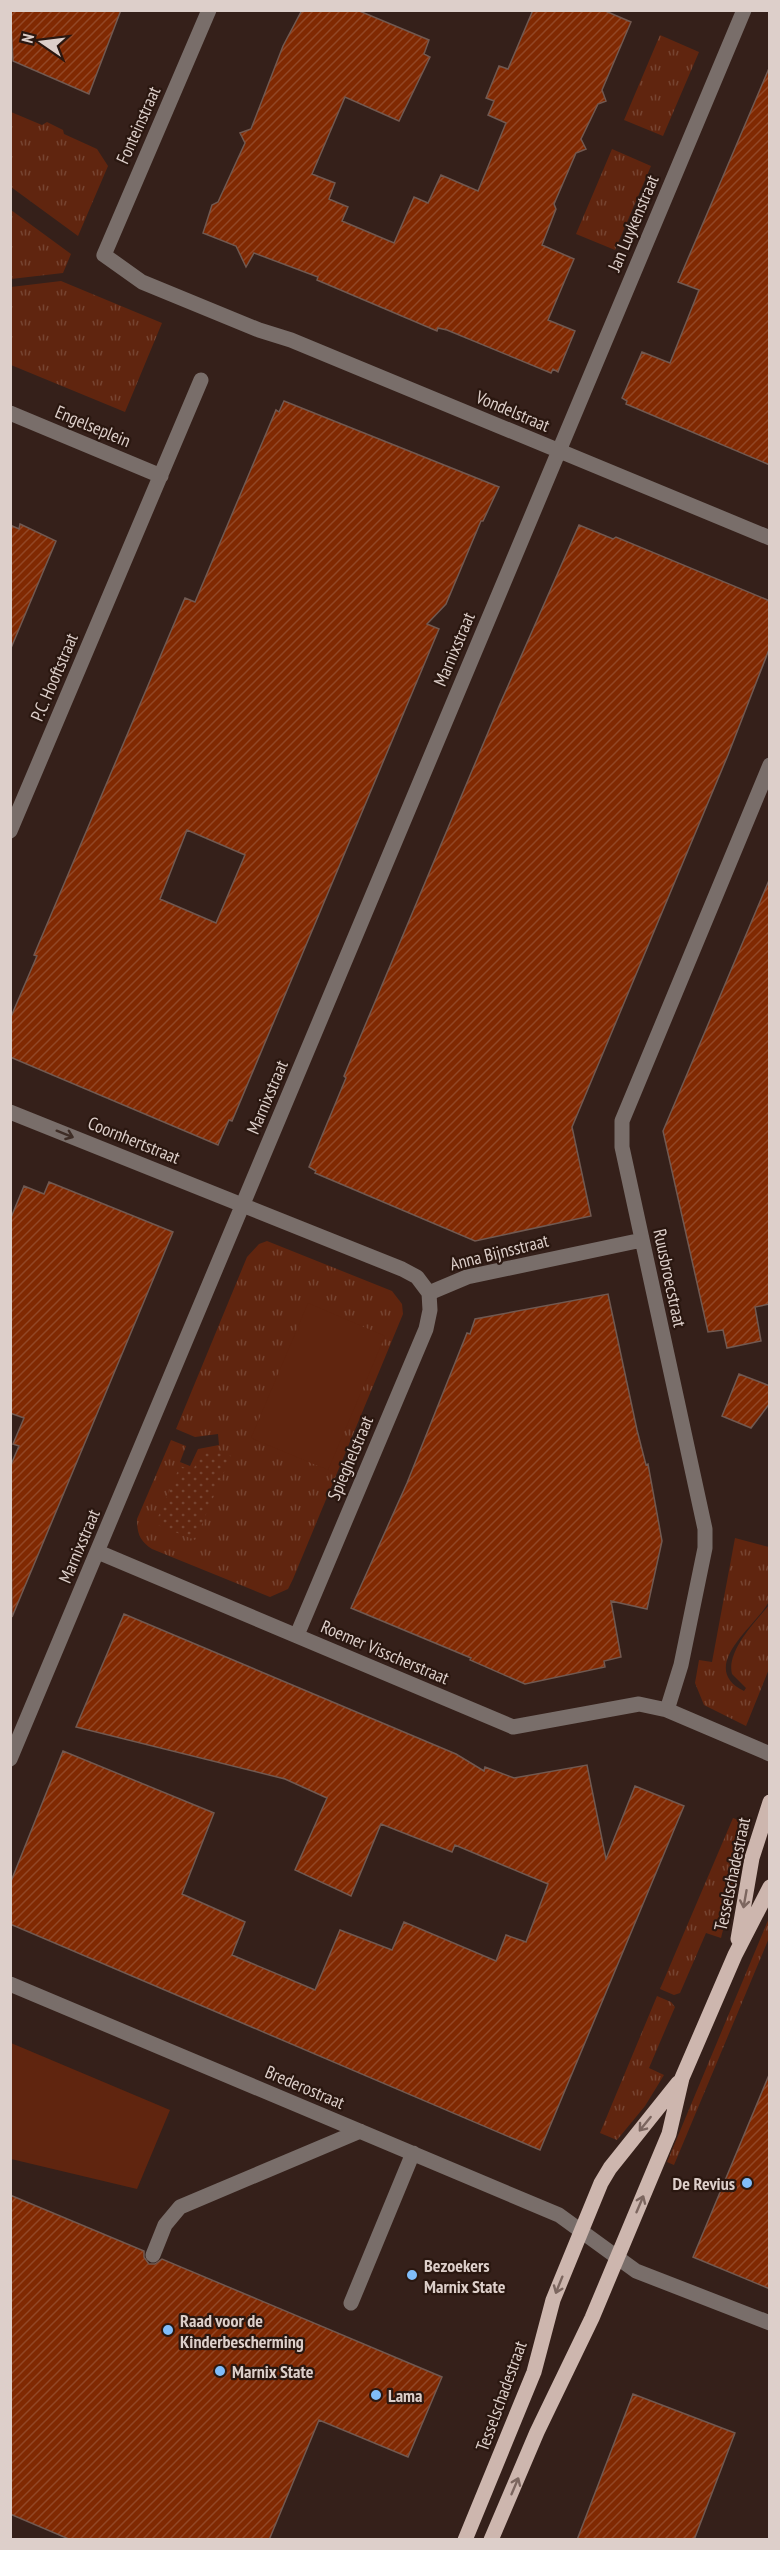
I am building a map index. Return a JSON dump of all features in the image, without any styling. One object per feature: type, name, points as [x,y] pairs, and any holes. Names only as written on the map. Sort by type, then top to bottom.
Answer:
[{"type":"main road","name":"Tesselschadestraat","points":[[735,1955],[752,1858],[770,1802]]},
{"type":"main road","name":"Tesselschadestraat","points":[[491,2540],[617,2258],[669,2134],[682,2078],[735,1955],[770,1887]]},
{"type":"main road","name":"Tesselschadestraat","points":[[465,2540],[534,2372],[553,2300],[610,2168],[682,2078]]},
{"type":"street","name":"Fonteinstraat","points":[[209,10],[104,255],[142,282],[241,323]]},
{"type":"street","name":"Jan Luykenstraat","points":[[559,452],[744,10]]},
{"type":"street","name":"Vondelstraat","points":[[241,323],[291,340],[770,538]]},
{"type":"street","points":[[161,476],[201,380]]},
{"type":"street","name":"Engelseplein","points":[[10,413],[161,476]]},
{"type":"street","name":"Marnixstraat","points":[[10,1759],[559,452]]},
{"type":"street","name":"P.C. Hooftstraat","points":[[10,831],[161,476]]},
{"type":"street","name":"Ruusbroecstraat","points":[[667,1710],[681,1665],[705,1548],[705,1529],[622,1147],[622,1121],[770,765]]},
{"type":"street","name":"Coornhertstraat","points":[[10,1112],[243,1205]]},
{"type":"street","points":[[243,1205],[402,1269],[417,1277],[429,1293]]},
{"type":"street","name":"Anna Bijnsstraat","points":[[429,1293],[467,1277],[642,1240]]},
{"type":"street","name":"Spieghelstraat","points":[[297,1635],[426,1329],[430,1310],[429,1293]]},
{"type":"street","name":"Roemer Visscherstraat","points":[[98,1551],[513,1727],[639,1704],[667,1710]]},
{"type":"street","points":[[667,1710],[770,1754]]},
{"type":"street","name":"Brederostraat","points":[[10,1984],[559,2215],[581,2231]]},
{"type":"street","points":[[153,2255],[165,2225],[180,2207],[360,2131]]},
{"type":"street","points":[[351,2303],[413,2153]]},
{"type":"street","points":[[581,2231],[636,2271],[770,2323]]},
{"type":"green space","points":[[660,35],[699,52],[663,136],[624,120]]},
{"type":"green space","points":[[11,112],[42,125],[47,122],[63,130],[64,134],[97,149],[108,166],[78,236],[11,187]]},
{"type":"green space","points":[[612,149],[651,166],[615,250],[576,234]]},
{"type":"green space","points":[[11,210],[71,254],[63,273],[11,279]]},
{"type":"green space","points":[[61,281],[162,323],[125,412],[11,365],[11,287]]},
{"type":"green space","points":[[267,1241],[392,1291],[402,1304],[403,1314],[293,1579],[288,1589],[270,1597],[152,1549],[140,1537],[137,1519],[171,1440],[186,1446],[180,1462],[190,1466],[198,1449],[219,1445],[218,1434],[195,1437],[176,1429],[247,1257],[259,1244]]},
{"type":"green space","points":[[308,1303],[385,1336],[328,1470],[251,1438]]},
{"type":"green space","points":[[219,1451],[231,1456],[195,1540],[155,1524],[180,1466],[193,1471],[200,1453]]},
{"type":"green space","points":[[735,1538],[769,1547],[771,1574],[770,1599],[765,1609],[735,1644],[728,1657],[726,1669],[730,1681],[744,1691],[746,1688],[732,1674],[733,1656],[743,1637],[769,1605],[769,1669],[746,1726],[704,1705],[695,1683],[699,1660],[712,1662]]},
{"type":"green space","points":[[733,1818],[749,1824],[721,1938],[706,1933],[680,1993],[674,1995],[660,1989]]},
{"type":"green space","points":[[769,1918],[769,1938],[674,2165],[667,2162]]},
{"type":"green space","points":[[657,1996],[671,2002],[675,2007],[649,2068],[664,2075],[645,2106],[617,2140],[600,2133]]},
{"type":"green space","points":[[11,2043],[170,2110],[137,2189],[11,2159]]},
{"type":"building","points":[[10,10],[121,10],[89,94],[13,61]]},
{"type":"building","points":[[302,10],[357,10],[429,40],[424,54],[430,57],[399,121],[345,97],[312,174],[335,183],[329,199],[348,207],[342,221],[394,243],[414,197],[428,203],[441,175],[478,191],[506,123],[488,115],[494,101],[486,98],[499,66],[508,69],[533,10],[603,10],[631,22],[602,90],[606,101],[598,104],[581,139],[586,149],[576,153],[554,204],[556,209],[542,245],[574,259],[548,320],[575,331],[558,372],[553,369],[551,373],[447,330],[438,328],[437,331],[317,280],[318,277],[254,253],[246,267],[236,246],[203,233],[212,205],[218,202],[245,143],[240,133],[251,129],[283,46]]},
{"type":"building","points":[[770,66],[770,465],[626,404],[627,401],[622,398],[642,352],[670,363],[699,290],[678,282]]},
{"type":"building","points":[[284,401],[499,487],[481,521],[446,604],[427,624],[439,629],[232,1121],[229,1120],[218,1145],[10,1057],[10,1019],[37,956],[34,955],[185,598],[195,602],[276,410],[279,412]],"holes":[[[187,830],[245,855],[216,923],[160,899]]]},
{"type":"building","points":[[20,524],[56,541],[11,648],[10,525],[19,529]]},
{"type":"building","points":[[579,525],[613,539],[616,537],[770,601],[770,647],[728,755],[572,1127],[591,1216],[475,1241],[315,1173],[316,1171],[309,1167],[346,1078],[344,1076],[500,704]]},
{"type":"building","points":[[770,878],[770,1304],[755,1307],[761,1341],[727,1348],[723,1330],[708,1332],[663,1131]]},
{"type":"building","points":[[49,1182],[173,1232],[12,1617],[10,1467],[19,1446],[13,1444],[24,1418],[10,1413],[10,1220],[24,1186],[44,1194]]},
{"type":"building","points":[[608,1294],[637,1430],[646,1465],[648,1464],[662,1541],[647,1609],[611,1601],[621,1657],[604,1661],[605,1667],[525,1684],[470,1660],[471,1658],[351,1608],[407,1483],[467,1333],[470,1334],[475,1319]]},
{"type":"building","points":[[739,1374],[770,1386],[770,1403],[751,1428],[722,1416]]},
{"type":"building","points":[[124,1614],[456,1754],[484,1771],[485,1767],[514,1778],[587,1765],[606,1859],[635,1786],[684,1806],[540,2150],[10,1924],[10,1884],[63,1751],[214,1813],[182,1894],[245,1922],[232,1955],[315,1990],[340,1930],[392,1950],[404,1922],[496,1961],[506,1935],[526,1942],[548,1884],[455,1845],[452,1852],[381,1824],[351,1896],[295,1870],[327,1798],[285,1779],[76,1727]]},
{"type":"building","name":"De Revius","points":[[770,2075],[770,2289],[693,2257]]},
{"type":"building","name":"Marnix State","points":[[10,2195],[144,2251],[144,2257],[149,2264],[155,2264],[162,2259],[442,2377],[408,2457],[319,2420],[269,2540],[71,2540],[10,2514]]},
{"type":"building","points":[[633,2394],[735,2433],[694,2540],[577,2540]]},
{"type":"place","name":"De Revius","points":[[747,2183]]},
{"type":"place","name":"Bezoekers Marnix State","points":[[412,2275]]},
{"type":"place","name":"Raad voor de Kinderbescherming","points":[[168,2330]]},
{"type":"place","name":"Marnix State","points":[[220,2371]]},
{"type":"place","name":"Lama","points":[[376,2395]]}]
